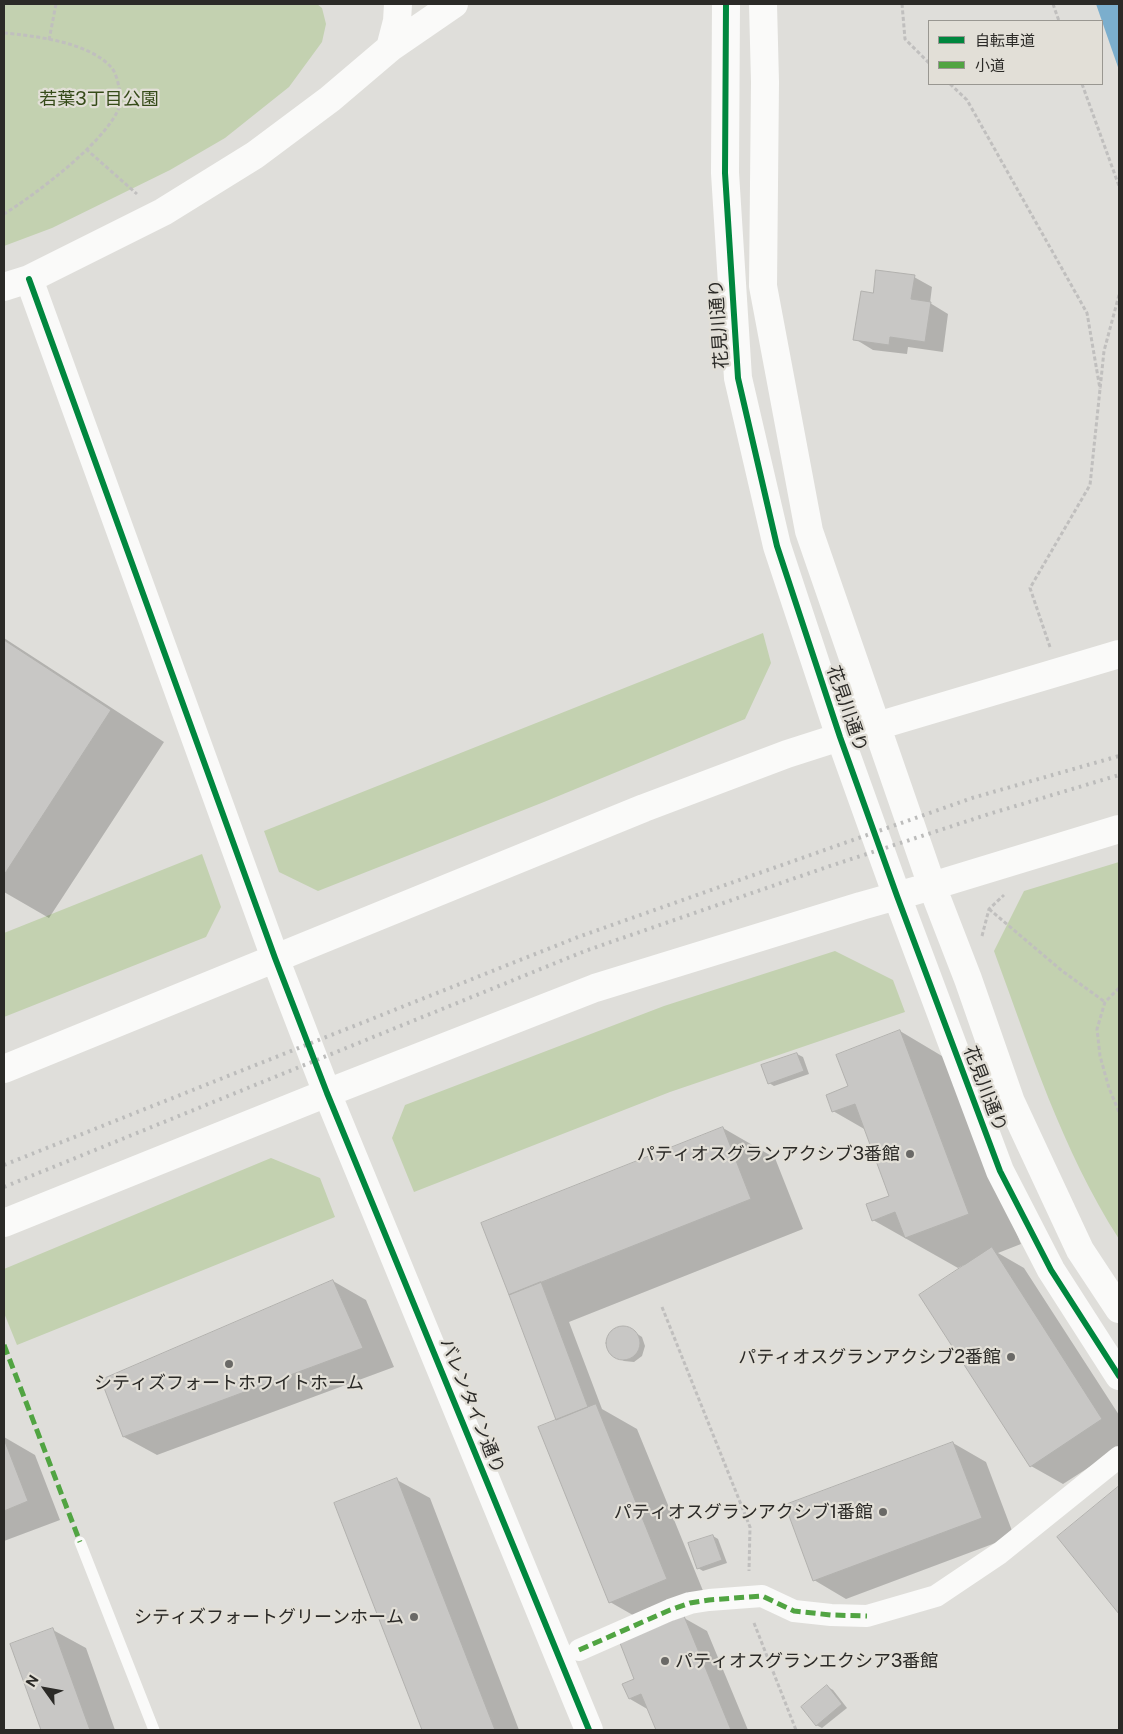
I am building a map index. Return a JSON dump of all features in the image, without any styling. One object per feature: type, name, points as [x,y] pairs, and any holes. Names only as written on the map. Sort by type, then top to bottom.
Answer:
[{"type":"street","points":[[390,48],[397,21],[398,4]]},
{"type":"street","points":[[4,287],[29,279],[163,212],[255,155],[330,99],[390,48],[454,4]]},
{"type":"street","name":"花見川通り","points":[[726,4],[725,173],[738,378],[777,546],[840,737],[897,896],[1000,1171],[1051,1270],[1119,1376]]},
{"type":"street","name":"花見川通り","points":[[763,4],[765,82],[763,286],[809,531],[932,886],[1015,1110],[1080,1250],[1119,1309]]},
{"type":"street","name":"バレンタイン通り","points":[[29,279],[275,958],[327,1093],[589,1730]]},
{"type":"street","points":[[4,1069],[644,808],[787,754],[1119,654]]},
{"type":"street","points":[[4,1222],[595,988],[1119,829]]},
{"type":"street","points":[[579,1650],[690,1603],[762,1596],[794,1611],[867,1616],[936,1596],[1000,1552],[1119,1457]]},
{"type":"lane","points":[[80,1542],[154,1730]]},
{"type":"path","points":[[49,40],[56,4]]},
{"type":"path","points":[[902,4],[905,40],[928,62]]},
{"type":"path","points":[[1052,4],[1059,20]]},
{"type":"path","points":[[4,33],[49,40],[82,48],[97,56],[112,67],[118,82],[121,99],[115,116],[73,163],[41,189],[4,214]]},
{"type":"path","points":[[951,85],[967,100],[1087,313],[1101,394]]},
{"type":"path","points":[[1082,85],[1119,186]]},
{"type":"path","points":[[86,149],[141,198]]},
{"type":"path","points":[[1051,650],[1030,588],[1090,485],[1104,351],[1119,295]]},
{"type":"path","points":[[981,940],[989,909],[1011,889]]},
{"type":"path","points":[[989,909],[1061,970],[1105,1002]]},
{"type":"path","points":[[1119,988],[1105,1002],[1097,1029],[1100,1056],[1109,1088],[1119,1112]]},
{"type":"path","points":[[662,1306],[750,1527],[749,1568],[744,1597],[796,1730]]},
{"type":"green space","name":"若葉3丁目公園","points":[[4,4],[317,4],[322,8],[326,24],[322,42],[289,87],[225,138],[170,170],[52,228],[4,246]]},
{"type":"green space","points":[[763,633],[771,663],[745,719],[544,802],[318,891],[279,872],[264,831]]},
{"type":"green space","points":[[202,854],[221,907],[206,937],[4,1017],[4,933]]},
{"type":"green space","points":[[1119,862],[1119,1239],[1080,1170],[1064,1135],[1034,1062],[994,951],[1024,891]]},
{"type":"green space","points":[[835,951],[893,980],[905,1012],[670,1092],[414,1192],[392,1138],[405,1105],[664,1006]]},
{"type":"green space","points":[[271,1158],[320,1178],[335,1217],[17,1345],[4,1313],[4,1269]]},
{"type":"water","points":[[1096,4],[1119,4],[1119,70],[1103,20]]},
{"type":"building","points":[[876,270],[915,275],[911,299],[931,302],[925,342],[890,337],[889,345],[853,340],[861,291],[873,293]]},
{"type":"building","points":[[4,640],[111,710],[4,875]]},
{"type":"building","name":"パティオスグランアクシブ3番館","points":[[900,1030],[969,1214],[905,1238],[895,1212],[872,1221],[866,1204],[889,1196],[855,1104],[832,1112],[826,1095],[848,1086],[836,1055]]},
{"type":"building","points":[[797,1053],[804,1071],[768,1084],[761,1065]]},
{"type":"building","points":[[723,1127],[751,1199],[509,1295],[481,1223]]},
{"type":"building","name":"パティオスグランアクシブ2番館","points":[[992,1247],[1102,1419],[1030,1467],[919,1295]]},
{"type":"building","name":"シティズフォートホワイトホーム","points":[[333,1280],[363,1348],[123,1437],[101,1380]]},
{"type":"building","points":[[541,1282],[588,1407],[556,1420],[509,1295]]},
{"type":"building","points":[[623,1326],[635,1331],[640,1343],[635,1355],[623,1360],[611,1355],[606,1343],[611,1331]]},
{"type":"building","points":[[596,1404],[667,1579],[609,1603],[538,1427]]},
{"type":"building","points":[[4,1439],[28,1501],[4,1511]]},
{"type":"building","name":"パティオスグランアクシブ1番館","points":[[953,1442],[982,1518],[813,1581],[785,1505]]},
{"type":"building","name":"シティズフォートグリーンホーム","points":[[397,1478],[495,1730],[422,1730],[334,1503]]},
{"type":"building","points":[[1119,1486],[1119,1614],[1057,1537]]},
{"type":"building","points":[[713,1535],[722,1560],[697,1569],[688,1543]]},
{"type":"building","name":"パティオスグランエクシア3番館","points":[[684,1616],[731,1730],[656,1730],[641,1694],[629,1699],[622,1684],[634,1679],[620,1643]]},
{"type":"building","points":[[53,1628],[90,1730],[41,1730],[10,1644]]},
{"type":"building","points":[[827,1685],[842,1704],[816,1726],[801,1707]]},
{"type":"railway","points":[[4,1165],[578,937],[972,798],[1119,756]]},
{"type":"railway","points":[[4,1187],[585,951],[827,867],[989,814],[1119,775]]},
{"type":"marked path","points":[[4,1345],[80,1542]]},
{"type":"marked path","points":[[579,1650],[670,1610],[690,1603],[709,1600],[762,1596],[794,1611],[867,1616]]},
{"type":"cycle path","points":[[726,4],[725,173],[738,378],[777,546],[840,737],[897,896],[1000,1171],[1051,1270],[1119,1376]]},
{"type":"cycle path","points":[[29,279],[275,958],[327,1093],[589,1730]]},
{"type":"place","name":"パティオスグランアクシブ3番館","points":[[910,1154]]},
{"type":"place","name":"パティオスグランアクシブ2番館","points":[[1011,1357]]},
{"type":"place","name":"シティズフォートホワイトホーム","points":[[229,1364]]},
{"type":"place","name":"パティオスグランアクシブ1番館","points":[[883,1512]]},
{"type":"place","name":"シティズフォートグリーンホーム","points":[[414,1617]]},
{"type":"place","name":"パティオスグランエクシア3番館","points":[[665,1661]]}]
